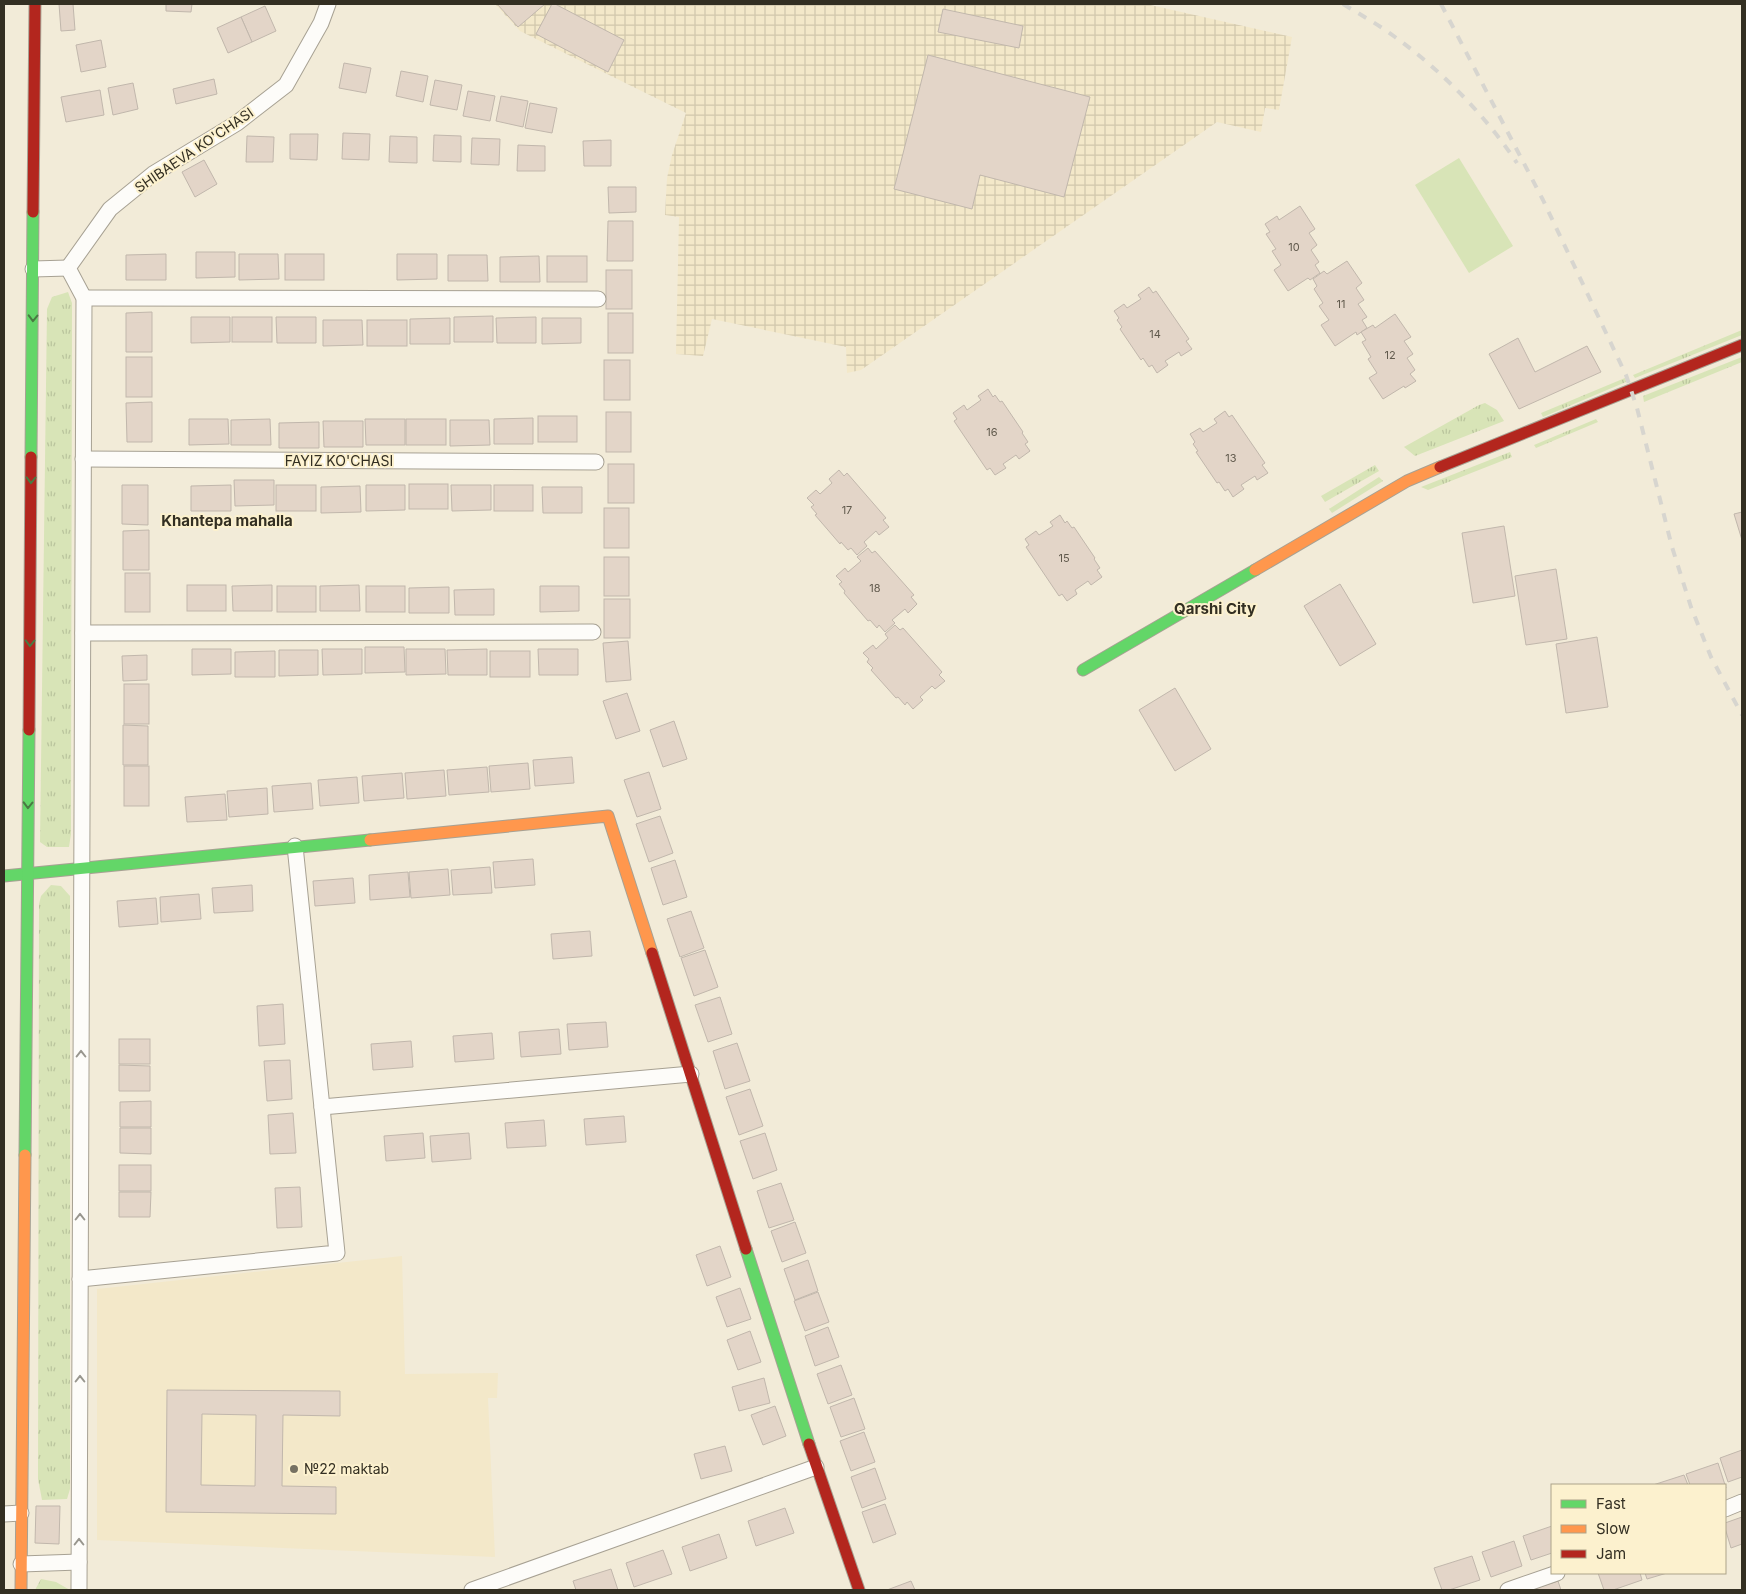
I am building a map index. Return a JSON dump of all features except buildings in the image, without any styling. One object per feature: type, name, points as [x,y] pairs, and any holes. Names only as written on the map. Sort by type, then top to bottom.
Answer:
[{"type":"street","points":[[21,1590],[35,4]]},
{"type":"street","name":"SHIBAEVA KO'CHASI","points":[[68,268],[110,209],[153,174],[237,124],[286,85],[321,23],[328,4]]},
{"type":"street","points":[[33,269],[68,268],[84,298],[79,1590]]},
{"type":"street","points":[[84,298],[598,299]]},
{"type":"street","points":[[1083,670],[1408,481],[1742,345]]},
{"type":"street","name":"FAYIZ KO'CHASI","points":[[83,459],[596,462]]},
{"type":"street","points":[[83,633],[593,632]]},
{"type":"street","points":[[4,876],[608,816],[816,1467],[859,1590]]},
{"type":"street","points":[[80,1279],[337,1252],[295,846]]},
{"type":"street","points":[[322,1107],[691,1074]]},
{"type":"street","points":[[472,1590],[816,1467]]},
{"type":"street","points":[[1726,1509],[1742,1502]]},
{"type":"street","points":[[4,1514],[21,1513]]},
{"type":"street","points":[[21,1564],[79,1562]]},
{"type":"street","points":[[1508,1590],[1554,1574]]},
{"type":"shaded area","points":[[495,4],[1146,4],[1292,37],[1279,110],[1265,108],[1261,132],[1217,122],[861,370],[847,373],[846,347],[712,319],[703,356],[676,354],[679,217],[665,215],[667,178],[672,155],[686,113],[520,31]]},
{"type":"shaded area","name":"№22 maktab","points":[[402,1256],[405,1374],[498,1373],[497,1398],[488,1398],[495,1557],[97,1540],[97,1289]]},
{"type":"green space","points":[[1459,158],[1513,246],[1469,273],[1415,185]]},
{"type":"green space","points":[[68,292],[72,303],[71,834],[69,847],[47,847],[40,842],[47,309],[52,297]]},
{"type":"green space","points":[[1742,330],[1742,335],[1635,378],[1633,375]]},
{"type":"green space","points":[[1742,357],[1742,362],[1644,402],[1643,396]]},
{"type":"green space","points":[[1625,378],[1626,382],[1543,417],[1541,413]]},
{"type":"green space","points":[[1485,403],[1497,410],[1504,421],[1415,456],[1404,447],[1479,405]]},
{"type":"green space","points":[[1596,419],[1598,422],[1536,448],[1534,445]]},
{"type":"green space","points":[[1510,452],[1512,457],[1428,490],[1421,487]]},
{"type":"green space","points":[[1375,465],[1379,471],[1325,502],[1321,496]]},
{"type":"green space","points":[[1379,477],[1383,481],[1332,513],[1329,509]]},
{"type":"green space","points":[[51,885],[61,886],[70,896],[70,1489],[67,1499],[42,1500],[38,1479],[39,904],[41,896]]},
{"type":"green space","points":[[41,1579],[56,1582],[70,1590],[35,1590]]},
{"type":"railway","points":[[1343,4],[1395,37],[1446,79],[1477,111],[1517,163]]},
{"type":"railway","points":[[1441,4],[1543,200],[1626,375],[1637,408],[1672,547],[1691,607],[1711,657],[1742,715]]},
{"type":"traffic: fast","points":[[31,457],[33,212]]},
{"type":"traffic: fast","points":[[1083,670],[1255,570]]},
{"type":"traffic: fast","points":[[25,1155],[29,730]]},
{"type":"traffic: fast","points":[[4,876],[370,840]]},
{"type":"traffic: fast","points":[[746,1249],[809,1444]]},
{"type":"traffic: slow","points":[[1255,570],[1407,481],[1440,467]]},
{"type":"traffic: slow","points":[[370,840],[608,816],[652,953]]},
{"type":"traffic: slow","points":[[21,1590],[25,1155]]},
{"type":"traffic: jam","points":[[33,212],[35,4]]},
{"type":"traffic: jam","points":[[1440,467],[1742,345]]},
{"type":"traffic: jam","points":[[29,730],[31,457]]},
{"type":"traffic: jam","points":[[652,953],[746,1249]]},
{"type":"traffic: jam","points":[[809,1444],[859,1590]]},
{"type":"place","name":"№22 maktab","points":[[294,1469]]},
{"type":"district","name":"Khantepa mahalla","points":[[227,521]]},
{"type":"district","name":"Qarshi City","points":[[1215,609]]}]
